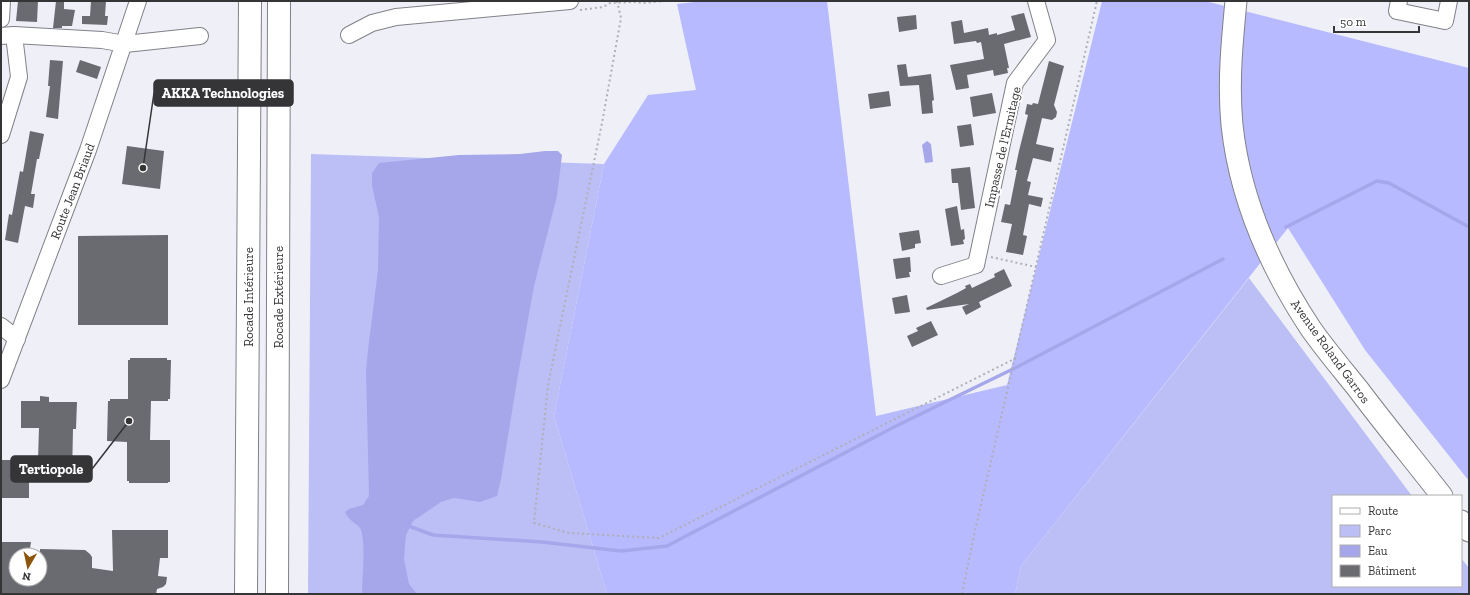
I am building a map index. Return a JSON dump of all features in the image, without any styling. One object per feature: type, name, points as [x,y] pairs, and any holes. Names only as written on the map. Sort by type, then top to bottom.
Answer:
[{"type":"highway","name":"Rocade Intérieure","points":[[246,594],[250,1]]},
{"type":"highway","name":"Rocade Extérieure","points":[[277,594],[279,1]]},
{"type":"highway","points":[[279,26],[290,10],[290,1]]},
{"type":"main road","name":"Avenue Roland Garros","points":[[1236,1],[1231,57],[1230,96],[1232,125],[1236,153],[1245,192],[1256,225],[1277,272],[1312,330],[1441,495]]},
{"type":"main road","points":[[1462,522],[1469,531]]},
{"type":"street","points":[[1,19],[2,1]]},
{"type":"street","name":"Route Jean Briaud","points":[[1,380],[88,150],[125,44],[138,1]]},
{"type":"street","points":[[349,35],[372,23],[396,17],[482,5],[570,1]]},
{"type":"street","name":"Impasse de l'Ermitage","points":[[941,276],[976,265],[1015,83],[1047,40],[1036,1]]},
{"type":"street","points":[[1399,1],[1397,11],[1445,21],[1449,1]]},
{"type":"street","points":[[1,135],[18,77],[7,36],[102,40],[125,44],[200,36]]},
{"type":"street","points":[[1,326],[17,339]]},
{"type":"path","points":[[617,1],[621,18],[620,26],[548,384],[534,523],[569,533],[659,538],[1016,358]]},
{"type":"path","points":[[962,594],[974,535],[1097,1]]},
{"type":"path","points":[[979,254],[1036,267]]},
{"type":"green space","points":[[311,154],[604,164],[554,416],[607,594],[308,594]]},
{"type":"green space","points":[[1249,278],[1411,495],[1332,495],[1332,587],[1462,587],[1462,559],[1469,568],[1469,594],[1015,594],[1021,566]]},
{"type":"shaded area","points":[[703,1],[827,1],[876,416],[1007,385],[1102,1],[1205,1],[1469,68],[1469,481],[1365,350],[1288,228],[1021,566],[1015,594],[607,594],[554,416],[604,164],[648,95],[696,90],[677,4]]},
{"type":"water","points":[[927,141],[931,144],[933,162],[925,163],[922,145]]},
{"type":"water","points":[[558,151],[562,155],[557,196],[534,286],[497,496],[480,502],[454,498],[441,502],[413,521],[406,535],[404,559],[409,584],[417,594],[362,594],[364,553],[361,530],[348,518],[345,512],[349,509],[363,505],[369,496],[366,371],[378,270],[379,217],[372,186],[372,173],[379,163],[459,155],[520,154]]},
{"type":"building","points":[[18,1],[38,1],[37,22],[16,21]]},
{"type":"building","points":[[56,1],[64,1],[64,9],[75,10],[72,26],[53,28]]},
{"type":"building","points":[[91,1],[106,1],[105,16],[108,16],[107,25],[82,24],[82,16],[90,16]]},
{"type":"building","points":[[1024,13],[1031,37],[1004,44],[1009,68],[1007,68],[1008,73],[994,76],[993,70],[967,75],[969,88],[956,90],[950,65],[984,59],[981,42],[977,43],[976,41],[954,44],[951,22],[962,20],[964,33],[988,28],[989,35],[997,33],[997,35],[1015,30],[1011,16]]},
{"type":"building","points":[[916,15],[917,29],[899,32],[897,17]]},
{"type":"building","points":[[50,60],[63,61],[58,119],[46,117],[50,86],[48,86]]},
{"type":"building","points":[[80,60],[101,67],[97,79],[76,72]]},
{"type":"building","points":[[1049,61],[1064,66],[1054,105],[1057,112],[1056,117],[1052,120],[1042,118],[1036,144],[1054,148],[1051,162],[1033,158],[1027,181],[1031,182],[1028,195],[1043,198],[1041,207],[1029,204],[1023,235],[1027,236],[1023,255],[1006,252],[1012,224],[1001,222],[1005,204],[1010,205],[1017,170],[1015,170],[1028,115],[1025,114],[1027,104],[1038,104]]},
{"type":"building","points":[[906,64],[908,77],[931,74],[934,100],[932,101],[933,113],[922,114],[919,85],[900,86],[897,65]]},
{"type":"building","points":[[889,91],[891,106],[870,109],[868,94]]},
{"type":"building","points":[[992,93],[996,113],[973,117],[970,97]]},
{"type":"building","points":[[971,124],[974,145],[960,147],[957,126]]},
{"type":"building","points":[[30,131],[44,134],[39,159],[37,159],[31,194],[35,194],[33,208],[25,206],[18,243],[5,240],[9,214],[12,215],[20,171],[23,172]]},
{"type":"building","points":[[127,146],[164,151],[160,189],[122,184]]},
{"type":"building","points":[[970,167],[975,208],[961,210],[958,183],[952,183],[951,169]]},
{"type":"building","points":[[957,206],[961,230],[964,229],[965,239],[963,240],[964,244],[951,246],[945,209]]},
{"type":"building","points":[[919,230],[921,243],[915,244],[915,248],[902,251],[899,233]]},
{"type":"building","points":[[168,235],[168,325],[78,325],[78,236]]},
{"type":"building","points":[[910,257],[910,277],[896,279],[893,259]]},
{"type":"building","points":[[1004,269],[1012,286],[979,302],[981,307],[966,315],[962,307],[969,304],[927,310],[926,308],[966,288],[965,286],[970,284],[972,288],[995,277],[994,274]]},
{"type":"building","points":[[907,295],[910,312],[895,314],[892,298]]},
{"type":"building","points":[[931,321],[938,335],[912,347],[907,336],[918,331],[916,328]]},
{"type":"building","points":[[130,358],[167,358],[167,360],[171,360],[170,399],[168,399],[168,401],[151,401],[150,440],[170,440],[170,482],[168,483],[129,483],[129,481],[127,481],[127,442],[107,441],[108,401],[110,401],[110,399],[128,399],[128,360],[130,360]]},
{"type":"building","points":[[40,396],[49,397],[49,402],[77,402],[76,429],[73,429],[72,477],[29,476],[29,498],[1,498],[1,460],[38,460],[39,428],[21,428],[21,401],[40,401]]},
{"type":"building","points":[[112,530],[168,530],[168,558],[160,558],[158,576],[167,577],[166,584],[157,589],[156,594],[1,594],[1,542],[31,542],[30,547],[8,547],[8,587],[48,587],[48,549],[85,550],[92,557],[92,568],[113,571]]},
{"type":"waterway","points":[[1286,227],[1377,181],[1389,183],[1469,227]]},
{"type":"waterway","points":[[406,525],[433,535],[542,542],[621,551],[667,546],[894,427],[1017,367],[1223,259]]},
{"type":"place","name":"AKKA Technologies","points":[[143,168]]},
{"type":"place","name":"Tertiopole","points":[[129,421]]}]
